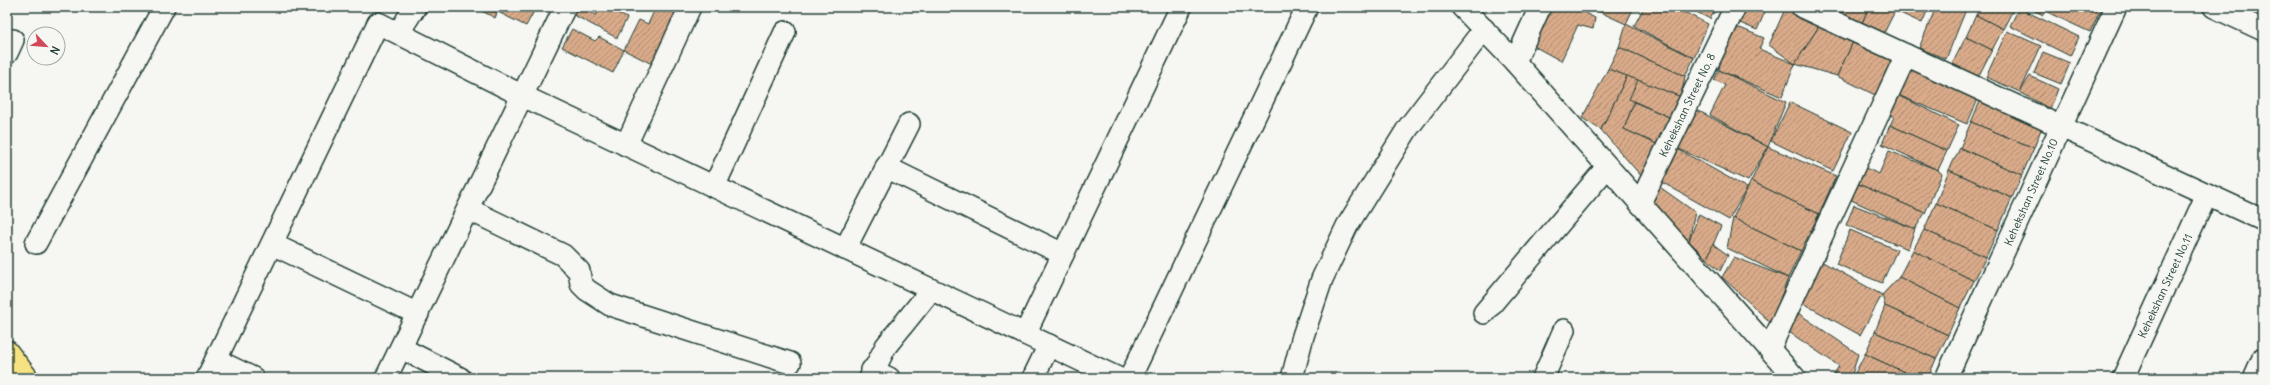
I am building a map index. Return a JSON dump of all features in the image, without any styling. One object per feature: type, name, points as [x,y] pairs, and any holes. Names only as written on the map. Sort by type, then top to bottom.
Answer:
[{"type":"main road","points":[[7,352],[28,378]]},
{"type":"street","points":[[36,243],[164,7]]},
{"type":"street","points":[[399,32],[415,7]]},
{"type":"street","points":[[386,378],[565,7]]},
{"type":"street","points":[[626,145],[690,7]]},
{"type":"street","points":[[1025,334],[1181,7]]},
{"type":"street","points":[[1130,378],[1307,7]]},
{"type":"street","points":[[1462,7],[1515,62],[1796,378]]},
{"type":"street","points":[[1515,62],[1540,7]]},
{"type":"street","name":"Kehekshan Street No. 8","points":[[1640,203],[1735,7]]},
{"type":"street","points":[[1802,7],[2263,220]]},
{"type":"street","name":"Kehekshan Street No.10","points":[[1946,378],[2116,7]]},
{"type":"street","points":[[2214,7],[2263,30]]},
{"type":"street","points":[[253,378],[211,369],[378,23],[382,23],[523,96],[1118,378]]},
{"type":"street","points":[[1292,378],[1303,336],[1322,279],[1347,226],[1408,128],[1484,29]]},
{"type":"street","points":[[714,187],[785,32]]},
{"type":"street","points":[[1770,348],[1906,55]]},
{"type":"street","points":[[845,249],[909,124]]},
{"type":"street","points":[[886,167],[1063,254]]},
{"type":"street","points":[[1484,313],[1607,167]]},
{"type":"street","name":"Kehekshan Street No.11","points":[[2123,378],[2207,194]]},
{"type":"street","points":[[468,209],[563,255],[579,271],[581,284],[587,290],[610,305],[790,363]]},
{"type":"street","points":[[272,244],[418,314]]},
{"type":"street","points":[[877,375],[886,346],[931,290]]},
{"type":"street","points":[[1543,378],[1564,330]]},
{"type":"street","points":[[1033,378],[1049,345]]},
{"type":"street","points":[[401,348],[460,378]]},
{"type":"street","points":[[2254,378],[2263,358]]},
{"type":"building","points":[[420,7],[429,7],[422,19],[415,16]]},
{"type":"building","points":[[484,7],[492,7],[490,10],[497,13],[495,18],[482,11]]},
{"type":"building","points":[[501,7],[522,7],[533,13],[526,26],[498,12]]},
{"type":"building","points":[[532,7],[546,7],[543,12]]},
{"type":"building","points":[[579,7],[596,15],[600,7],[606,7],[627,18],[617,38],[574,15]]},
{"type":"building","points":[[606,7],[622,7],[619,13]]},
{"type":"building","points":[[656,7],[665,7],[679,11],[656,66],[624,50],[639,20],[648,24]]},
{"type":"building","points":[[1548,7],[1573,7],[1595,18],[1593,29],[1578,25],[1561,61],[1530,44]]},
{"type":"building","points":[[1589,7],[1634,7],[1626,24]]},
{"type":"building","points":[[1644,7],[1674,7],[1708,24],[1694,58],[1634,26]]},
{"type":"building","points":[[1687,7],[1717,7],[1710,19]]},
{"type":"building","points":[[1741,7],[1767,7],[1757,30],[1735,21]]},
{"type":"building","points":[[1786,7],[1821,23],[1795,64],[1769,45]]},
{"type":"building","points":[[1837,7],[1869,7],[1862,23],[1836,11]]},
{"type":"building","points":[[1869,7],[1897,7],[1884,33],[1862,23]]},
{"type":"building","points":[[1901,7],[1929,7],[1922,23],[1898,12]]},
{"type":"building","points":[[1936,7],[1967,7],[1946,59],[1919,48]]},
{"type":"building","points":[[1980,7],[2014,8],[2003,29],[1976,15]]},
{"type":"building","points":[[2028,7],[2047,7],[2043,15]]},
{"type":"building","points":[[2052,7],[2098,7],[2101,9],[2090,32],[2049,13]]},
{"type":"building","points":[[2019,8],[2079,37],[2070,56],[2010,26]]},
{"type":"building","points":[[1976,15],[2003,29],[1992,50],[1966,37]]},
{"type":"building","points":[[1821,23],[1855,38],[1837,76],[1795,64]]},
{"type":"building","points":[[1626,24],[1694,58],[1685,76],[1619,47]]},
{"type":"building","points":[[1740,28],[1764,38],[1759,49],[1795,64],[1782,97],[1719,70],[1721,53],[1730,30]]},
{"type":"building","points":[[572,29],[595,41],[599,37],[624,50],[613,73],[562,47]]},
{"type":"building","points":[[2007,31],[2041,46],[2020,92],[1986,77]]},
{"type":"building","points":[[1966,37],[1992,50],[1978,77],[1952,64]]},
{"type":"building","points":[[1855,38],[1895,57],[1875,95],[1837,76]]},
{"type":"building","points":[[1619,47],[1685,76],[1681,97],[1608,69]]},
{"type":"building","points":[[2043,52],[2070,63],[2061,84],[2034,73]]},
{"type":"building","points":[[1911,65],[1980,95],[1967,124],[1898,95]]},
{"type":"building","points":[[1608,69],[1627,76],[1601,130],[1582,118]]},
{"type":"building","points":[[1719,70],[1786,102],[1768,147],[1710,115],[1725,85],[1714,80]]},
{"type":"building","points":[[1627,76],[1638,80],[1634,102],[1624,129],[1659,145],[1643,178],[1601,130]]},
{"type":"building","points":[[2030,76],[2058,89],[2050,109],[2020,92]]},
{"type":"building","points":[[1638,80],[1681,97],[1669,117],[1629,99]]},
{"type":"building","points":[[1898,95],[1959,125],[1947,151],[1890,125],[1894,117],[1888,114]]},
{"type":"building","points":[[1982,97],[2043,124],[2034,148],[1971,122]]},
{"type":"building","points":[[1634,102],[1669,117],[1659,145],[1624,129]]},
{"type":"building","points":[[1790,102],[1852,132],[1833,171],[1771,141]]},
{"type":"building","points":[[1693,108],[1768,147],[1748,181],[1675,147]]},
{"type":"building","points":[[1971,122],[2034,148],[2022,175],[1960,148]]},
{"type":"building","points":[[1890,125],[1947,151],[1938,170],[1882,144]]},
{"type":"building","points":[[1768,147],[1836,176],[1819,214],[1751,181]]},
{"type":"building","points":[[1676,148],[1747,188],[1729,220],[1658,180]]},
{"type":"building","points":[[1960,148],[2022,175],[2012,198],[1949,170]]},
{"type":"building","points":[[1889,151],[1938,170],[1942,174],[1925,213],[1854,182],[1861,166],[1879,174]]},
{"type":"building","points":[[1949,170],[2012,198],[1998,230],[1936,203]]},
{"type":"building","points":[[1751,181],[1819,214],[1801,251],[1733,218]]},
{"type":"building","points":[[1854,182],[1925,213],[1915,229],[1849,199]]},
{"type":"building","points":[[1657,185],[1695,212],[1689,241],[1649,199]]},
{"type":"building","points":[[1936,203],[1998,230],[1986,257],[1924,230]]},
{"type":"building","points":[[1854,205],[1915,229],[1908,249],[1846,225]]},
{"type":"building","points":[[1699,214],[1721,226],[1707,259],[1689,241]]},
{"type":"building","points":[[1733,218],[1801,251],[1788,278],[1727,248]]},
{"type":"building","points":[[1850,230],[1897,250],[1882,283],[1836,264]]},
{"type":"building","points":[[1924,230],[1986,257],[1974,281],[1913,250]]},
{"type":"building","points":[[1713,244],[1728,255],[1720,271],[1707,259]]},
{"type":"building","points":[[1913,250],[1974,281],[1960,308],[1899,277]]},
{"type":"building","points":[[1734,257],[1788,278],[1771,323],[1722,277]]},
{"type":"building","points":[[1819,260],[1882,295],[1860,335],[1797,300]]},
{"type":"building","points":[[1899,277],[1960,308],[1948,335],[1885,306],[1882,295]]},
{"type":"building","points":[[1885,306],[1948,335],[1936,359],[1875,332]]},
{"type":"building","points":[[1798,313],[1858,354],[1851,378],[1831,378],[1839,366],[1786,330]]},
{"type":"building","points":[[1875,332],[1936,359],[1928,378],[1917,378],[1865,354]]},
{"type":"building","points":[[1865,354],[1917,378],[1866,378],[1855,373]]},
{"type":"building","points":[[1855,373],[1866,378],[1852,378]]}]
